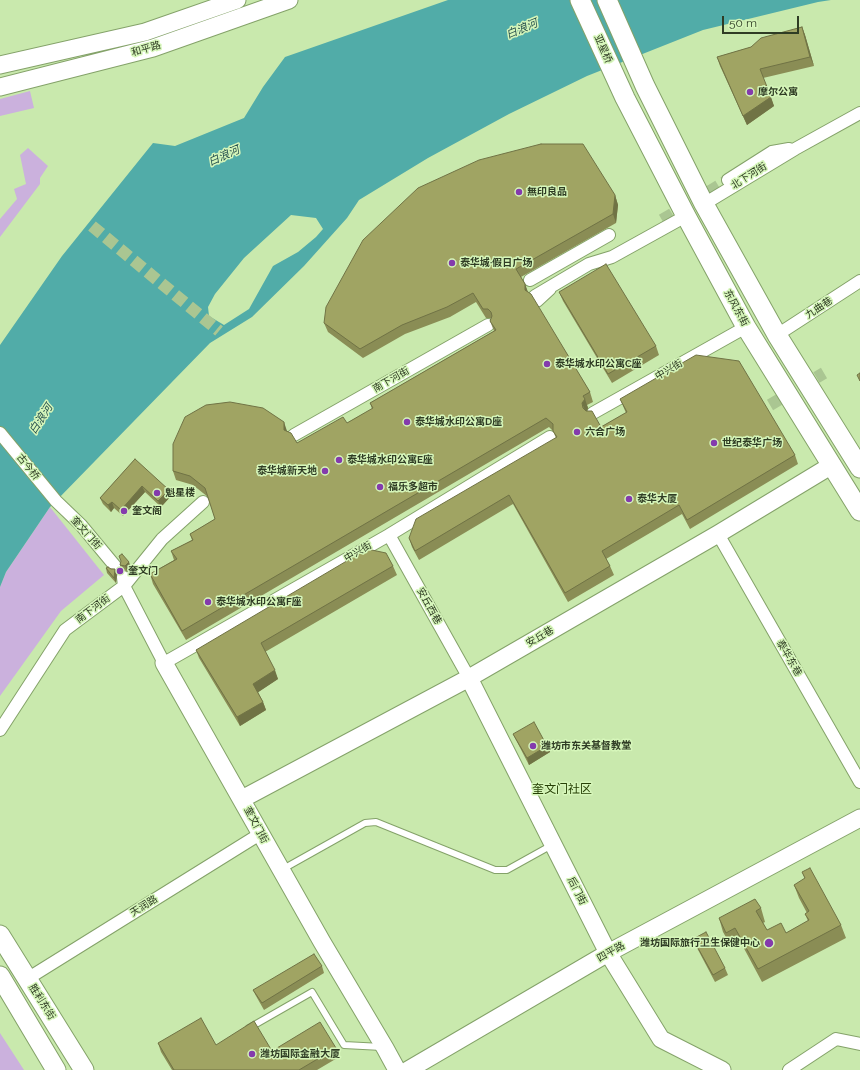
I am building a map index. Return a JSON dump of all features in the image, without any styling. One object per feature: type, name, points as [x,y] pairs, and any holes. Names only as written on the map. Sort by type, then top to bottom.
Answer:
[{"type":"main road","name":"亚星桥","points":[[580,0],[625,98]]},
{"type":"main road","points":[[607,0],[645,86],[704,204],[777,335],[860,468]]},
{"type":"main road","name":"东风东街","points":[[625,98],[746,327],[860,511]]},
{"type":"main road","name":"胜利东街","points":[[0,935],[84,1070]]},
{"type":"main road","points":[[0,976],[56,1070]]},
{"type":"street","name":"和平路","points":[[0,65],[145,32],[237,0]]},
{"type":"street","name":"和平路","points":[[0,88],[153,48],[289,0]]},
{"type":"street","name":"北下河街","points":[[704,204],[794,149],[860,113]]},
{"type":"street","name":"北下河街","points":[[728,180],[772,152],[794,149]]},
{"type":"street","points":[[589,264],[612,258],[686,216]]},
{"type":"street","points":[[537,300],[569,276],[662,220]]},
{"type":"street","points":[[530,280],[609,235]]},
{"type":"street","name":"九曲巷","points":[[777,335],[860,281]]},
{"type":"street","name":"南下河街","points":[[294,435],[488,325]]},
{"type":"street","name":"中兴街","points":[[593,413],[746,327]]},
{"type":"street","name":"古今桥","points":[[0,433],[56,501]]},
{"type":"street","name":"中兴街","points":[[164,664],[388,535],[550,437]]},
{"type":"street","name":"安丘巷","points":[[242,799],[469,678],[718,534],[832,465]]},
{"type":"street","name":"奎文门街","points":[[56,501],[81,526],[115,566]]},
{"type":"street","name":"南下河街","points":[[0,730],[65,630],[124,582],[162,539],[203,502]]},
{"type":"street","name":"泰华东巷","points":[[718,534],[860,782]]},
{"type":"street","name":"安丘西巷","points":[[388,535],[469,678]]},
{"type":"street","name":"奎文门街","points":[[124,582],[164,664],[322,942],[385,1048],[396,1070]]},
{"type":"street","name":"后门街","points":[[469,678],[608,953],[661,1038],[722,1070]]},
{"type":"street","name":"四平路","points":[[408,1070],[608,953],[860,818]]},
{"type":"street","name":"天润路","points":[[27,978],[260,834]]},
{"type":"street","points":[[790,1070],[836,1039],[860,1044]]},
{"type":"lane","points":[[281,870],[365,823],[376,822],[495,870],[507,870],[553,844]]},
{"type":"lane","points":[[244,1032],[312,992],[344,1045],[385,1048]]},
{"type":"shaded area","points":[[30,91],[34,108],[0,116],[0,99]]},
{"type":"shaded area","points":[[28,148],[48,166],[40,178],[40,184],[0,237],[0,219],[17,199],[14,189],[26,184],[20,155]]},
{"type":"shaded area","points":[[50,507],[104,575],[61,611],[0,696],[0,587],[6,572]]},
{"type":"shaded area","points":[[0,1033],[24,1070],[0,1070]]},
{"type":"water","name":"白浪河","points":[[448,0],[831,0],[703,30],[587,76],[509,114],[428,158],[359,200],[347,218],[304,266],[252,317],[210,343],[50,507],[6,572],[0,587],[0,345],[62,256],[153,143],[175,146],[244,118],[263,87],[285,57]],"holes":[[[291,215],[316,218],[323,229],[298,252],[273,266],[249,309],[224,325],[209,316],[208,307],[215,294],[244,258]]]},
{"type":"building","name":"摩尔公寓","points":[[802,27],[810,57],[760,69],[771,97],[743,116],[717,57],[751,47],[761,38]]},
{"type":"building","points":[[541,144],[583,144],[615,195],[613,214],[516,269],[525,284],[525,290],[531,294],[590,392],[583,396],[585,399],[582,403],[583,408],[586,411],[592,411],[601,427],[627,412],[620,399],[696,355],[739,361],[795,455],[687,520],[679,505],[602,551],[610,566],[565,593],[509,495],[415,551],[409,538],[416,519],[557,437],[553,431],[553,424],[546,418],[182,631],[150,574],[177,559],[171,551],[193,540],[190,534],[215,519],[205,488],[190,476],[173,471],[173,444],[185,417],[206,405],[230,402],[263,408],[284,422],[284,430],[291,433],[297,443],[343,417],[347,423],[373,408],[370,403],[496,330],[490,321],[492,316],[491,312],[488,309],[483,309],[473,293],[447,307],[402,325],[360,349],[324,323],[326,307],[363,240],[418,188],[479,160]]},
{"type":"building","points":[[606,264],[656,346],[608,374],[559,292]]},
{"type":"building","points":[[860,373],[860,381],[857,375]]},
{"type":"building","points":[[135,459],[169,490],[158,501],[142,486],[121,510],[112,502],[108,505],[100,498]]},
{"type":"building","points":[[367,549],[386,553],[393,566],[261,643],[275,670],[253,684],[263,702],[237,717],[196,650]]},
{"type":"building","points":[[122,554],[129,562],[125,566],[120,565],[121,561],[119,556]]},
{"type":"building","points":[[108,567],[115,569],[114,578],[106,568]]},
{"type":"building","name":"潍坊市东关基督教堂","points":[[534,722],[547,746],[527,758],[513,734]]},
{"type":"building","points":[[810,868],[841,925],[758,969],[735,928],[726,933],[719,918],[755,899],[761,908],[756,911],[767,930],[781,923],[786,933],[809,920],[805,914],[809,911],[794,885],[805,878],[802,872]]},
{"type":"building","points":[[706,932],[725,968],[713,975],[693,939]]},
{"type":"building","points":[[314,954],[322,966],[262,1003],[253,990]]},
{"type":"building","points":[[201,1018],[216,1045],[254,1021],[272,1051],[320,1022],[336,1048],[299,1070],[174,1070],[158,1043]]},
{"type":"tunnel","points":[[662,220],[728,180]]},
{"type":"tunnel","points":[[92,226],[219,331]]},
{"type":"tunnel","points":[[770,405],[824,373]]},
{"type":"place","name":"摩尔公寓","points":[[750,92]]},
{"type":"place","name":"無印良品","points":[[519,192]]},
{"type":"place","name":"泰华城·假日广场","points":[[452,263]]},
{"type":"place","name":"泰华城水印公寓C座","points":[[547,364]]},
{"type":"place","name":"泰华城水印公寓D座","points":[[407,422]]},
{"type":"place","name":"六合广场","points":[[577,432]]},
{"type":"place","name":"世纪泰华广场","points":[[714,443]]},
{"type":"place","name":"泰华城水印公寓E座","points":[[339,460]]},
{"type":"place","name":"泰华城新天地","points":[[325,471]]},
{"type":"place","name":"福乐多超市","points":[[380,487]]},
{"type":"place","name":"魁星楼","points":[[157,493]]},
{"type":"place","name":"泰华大厦","points":[[629,499]]},
{"type":"place","name":"奎文阁","points":[[124,511]]},
{"type":"place","name":"奎文门","points":[[120,571]]},
{"type":"place","name":"泰华城水印公寓F座","points":[[208,602]]},
{"type":"place","name":"潍坊市东关基督教堂","points":[[533,746]]},
{"type":"place","name":"潍坊国际旅行卫生保健中心","points":[[769,943]]},
{"type":"place","name":"潍坊国际金融大厦","points":[[252,1054]]},
{"type":"district","name":"奎文门社区","points":[[562,789]]}]
